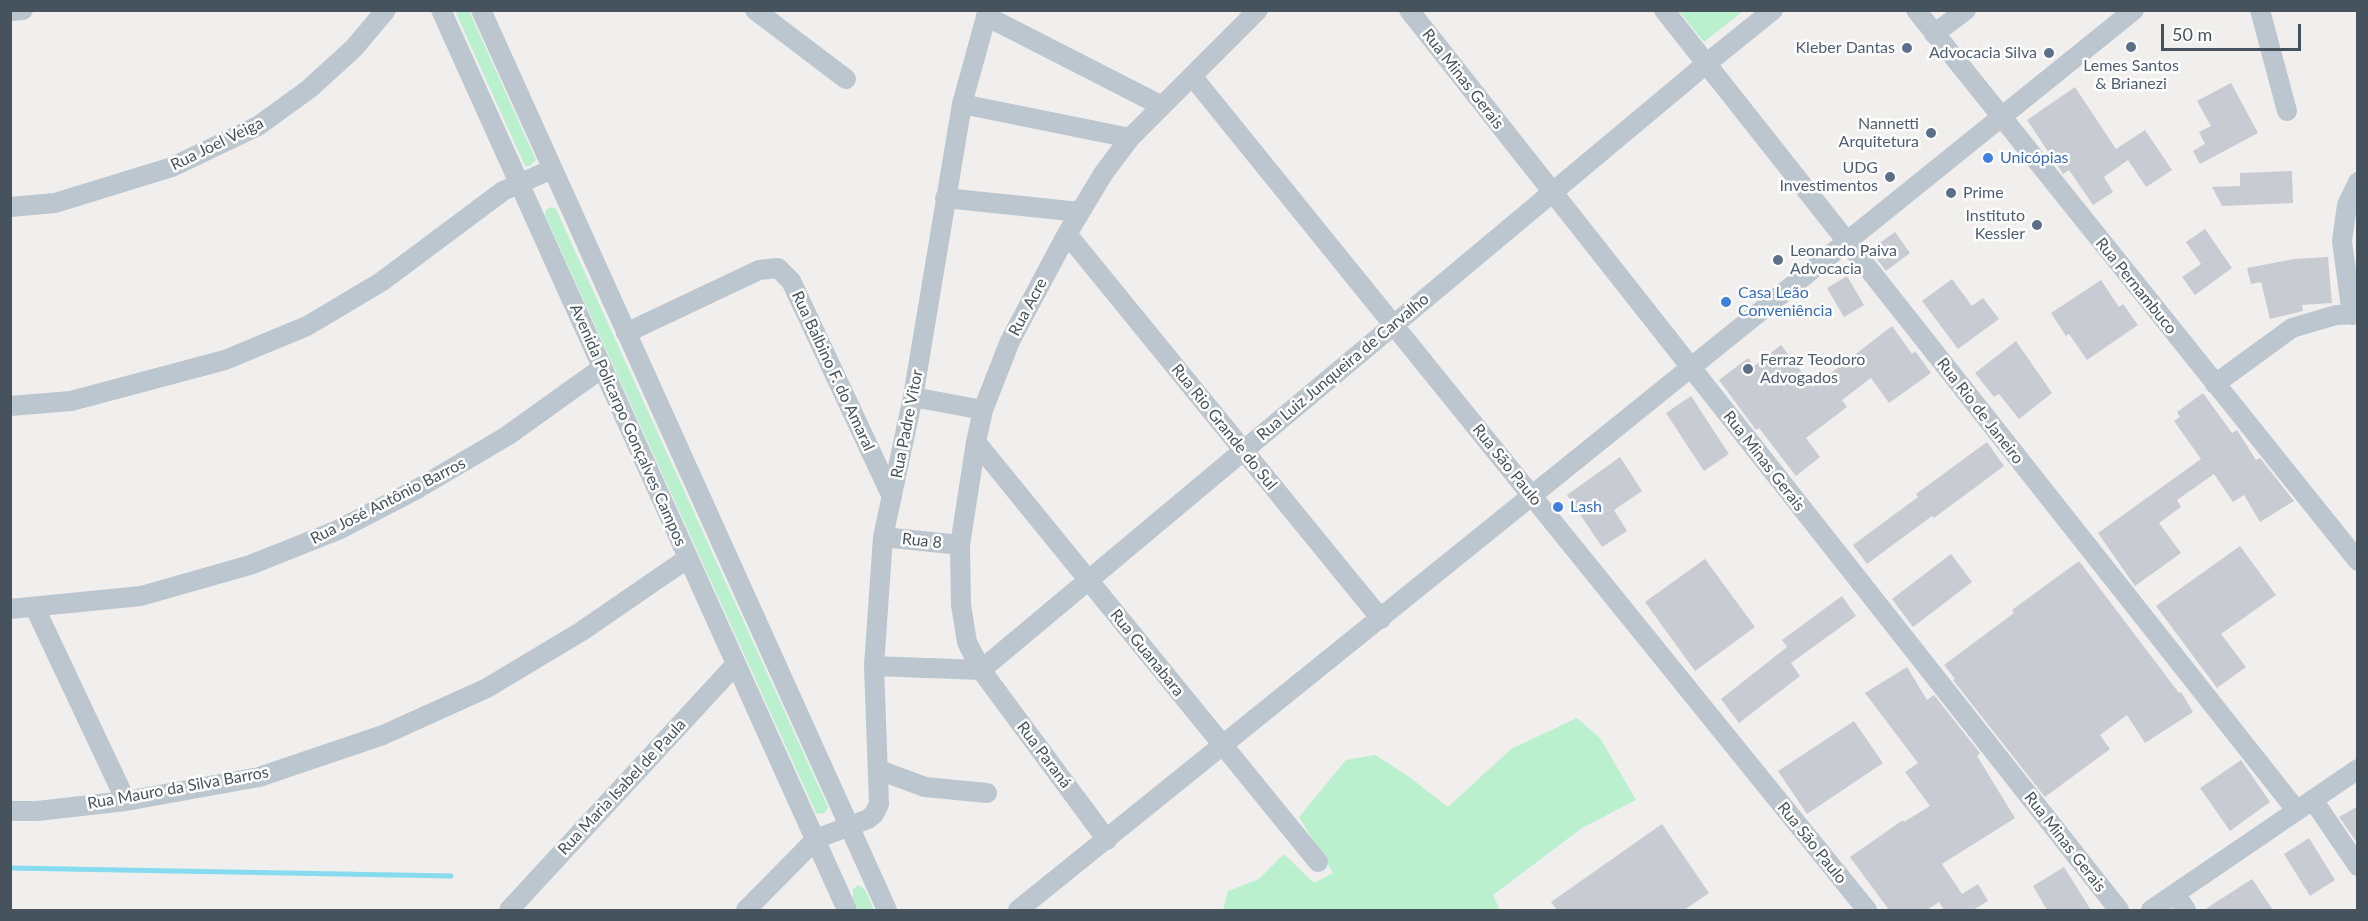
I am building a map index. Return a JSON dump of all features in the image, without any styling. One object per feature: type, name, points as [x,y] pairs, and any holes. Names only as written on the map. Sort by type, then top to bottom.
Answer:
[{"type":"street","points":[[10,11],[23,10]]},
{"type":"street","name":"Rua Joel Veiga","points":[[10,207],[54,203],[172,167],[258,126],[309,89],[354,48],[386,10]]},
{"type":"street","name":"Avenida Policarpo Gonçalves Campos","points":[[441,10],[847,910]]},
{"type":"street","points":[[481,10],[887,910]]},
{"type":"street","points":[[755,10],[846,79]]},
{"type":"street","name":"Rua Acre","points":[[981,670],[967,642],[961,605],[960,545],[983,410],[1010,341],[1066,234],[1103,174],[1130,138],[1258,10]]},
{"type":"street","name":"Rua Minas Gerais","points":[[1409,10],[2119,910]]},
{"type":"street","name":"Rua Rio de Janeiro","points":[[1664,10],[1847,243],[2305,805],[2358,866]]},
{"type":"street","name":"Rua Luiz Junqueira de Carvalho","points":[[981,670],[1773,10]]},
{"type":"street","name":"Rua Pernambuco","points":[[1916,10],[2358,561]]},
{"type":"street","points":[[1934,34],[1966,10]]},
{"type":"street","points":[[1018,910],[2134,10]]},
{"type":"street","points":[[2260,10],[2287,111]]},
{"type":"street","points":[[987,13],[1162,106]]},
{"type":"street","name":"Rua Padre Vitor","points":[[849,826],[874,814],[879,804],[874,666],[883,537],[914,397],[962,104],[987,13]]},
{"type":"street","name":"Rua São Paulo","points":[[1192,76],[1867,910]]},
{"type":"street","points":[[962,104],[1130,138]]},
{"type":"street","points":[[10,406],[71,401],[214,363],[307,326],[381,282],[503,191],[552,169]]},
{"type":"street","points":[[2215,384],[2292,328],[2336,315],[2355,315],[2342,241],[2347,205],[2358,182]]},
{"type":"street","points":[[945,198],[1080,212]]},
{"type":"street","name":"Rua Rio Grande do Sul","points":[[1066,234],[1381,619]]},
{"type":"street","name":"Rua Balbino F. do Amaral","points":[[626,333],[759,270],[778,268],[791,281],[892,496]]},
{"type":"street","name":"Rua José Antônio Barros","points":[[10,609],[141,596],[250,565],[338,530],[417,489],[507,436],[602,368]]},
{"type":"street","points":[[914,397],[983,410]]},
{"type":"street","name":"Rua Guanabara","points":[[976,442],[1222,747],[1318,862]]},
{"type":"street","name":"Rua 8","points":[[883,537],[960,545]]},
{"type":"street","name":"Rua Mauro da Silva Barros","points":[[10,811],[37,811],[126,801],[259,777],[383,735],[487,688],[582,631],[688,558]]},
{"type":"street","points":[[35,608],[126,801]]},
{"type":"street","name":"Rua Maria Isabel de Paula","points":[[509,910],[736,664]]},
{"type":"street","points":[[874,666],[981,670]]},
{"type":"street","name":"Rua Paraná","points":[[981,670],[1107,840]]},
{"type":"street","points":[[2151,910],[2358,769]]},
{"type":"street","points":[[879,770],[925,787],[987,793]]},
{"type":"street","points":[[747,910],[816,839],[849,826]]},
{"type":"street","points":[[2175,894],[2186,910]]},
{"type":"green space","points":[[455,11],[469,11],[536,160],[530,166],[525,166]]},
{"type":"green space","points":[[1679,11],[1743,11],[1704,42]]},
{"type":"green space","points":[[551,207],[556,209],[828,807],[822,814],[816,813],[545,215],[546,210]]},
{"type":"green space","points":[[1577,718],[1600,738],[1636,800],[1582,828],[1493,895],[1500,910],[1223,910],[1228,891],[1259,879],[1284,854],[1314,883],[1333,873],[1299,817],[1346,760],[1375,755],[1408,776],[1448,807],[1511,749]]},
{"type":"green space","points":[[858,885],[865,890],[874,910],[858,910],[853,899],[853,889]]},
{"type":"building","points":[[2231,83],[2258,133],[2200,164],[2193,151],[2205,144],[2199,132],[2211,126],[2197,101]]},
{"type":"building","points":[[2075,87],[2116,149],[2145,130],[2172,170],[2146,187],[2128,160],[2104,177],[2113,192],[2093,205],[2069,170],[2063,174],[2027,120]]},
{"type":"building","points":[[2292,171],[2293,203],[2222,206],[2212,187],[2240,186],[2240,173]]},
{"type":"building","points":[[2205,229],[2232,268],[2195,295],[2182,277],[2201,264],[2186,242]]},
{"type":"building","points":[[1895,232],[1910,253],[1886,271],[1870,250]]},
{"type":"building","points":[[2328,257],[2332,303],[2302,305],[2303,311],[2270,319],[2261,282],[2251,284],[2247,268],[2294,259]]},
{"type":"building","points":[[1847,276],[1864,305],[1844,317],[1827,288]]},
{"type":"building","points":[[1952,279],[1972,306],[1983,298],[1999,319],[1958,349],[1922,301]]},
{"type":"building","points":[[2101,280],[2119,307],[2123,304],[2138,325],[2087,360],[2069,334],[2066,336],[2051,313]]},
{"type":"building","points":[[1892,326],[1912,354],[1915,351],[1931,373],[1889,403],[1871,378],[1842,400],[1847,407],[1806,438],[1820,457],[1796,476],[1759,428],[1756,430],[1719,380],[1748,358],[1754,366],[1781,345],[1813,387]]},
{"type":"building","points":[[2016,341],[2052,393],[2019,419],[1999,394],[1994,397],[1975,373]]},
{"type":"building","points":[[2203,393],[2232,433],[2237,430],[2256,460],[2260,458],[2294,501],[2260,522],[2244,495],[2233,502],[2214,474],[2177,500],[2181,507],[2159,523],[2181,553],[2135,586],[2098,533],[2201,459],[2174,421],[2180,417],[2177,412]]},
{"type":"building","points":[[1691,396],[1729,454],[1704,471],[1666,413]]},
{"type":"building","points":[[1987,442],[2004,466],[1867,564],[1853,545],[1918,497],[1916,494]]},
{"type":"building","points":[[1620,457],[1642,491],[1614,510],[1627,531],[1602,547],[1567,495]]},
{"type":"building","points":[[2240,546],[2276,595],[2221,634],[2246,667],[2217,688],[2156,606]]},
{"type":"building","points":[[1951,554],[1972,582],[1913,627],[1892,599]]},
{"type":"building","points":[[1705,559],[1755,627],[1695,671],[1645,602]]},
{"type":"building","points":[[2079,561],[2179,693],[2181,692],[2193,712],[2145,743],[2127,715],[2100,735],[2110,749],[2045,797],[1953,680],[1955,679],[1944,665],[2014,613],[2012,610]]},
{"type":"building","points":[[1842,596],[1856,616],[1791,663],[1800,676],[1739,723],[1721,699],[1787,647],[1782,640]]},
{"type":"building","points":[[1907,667],[1927,700],[1934,695],[1980,753],[1977,756],[2015,818],[1942,864],[1962,894],[1978,884],[1988,901],[1973,910],[1944,910],[1939,902],[1927,910],[1889,910],[1850,857],[1903,820],[1904,822],[1930,806],[1905,772],[1918,763],[1865,693]]},
{"type":"building","points":[[1854,721],[1883,763],[1807,814],[1778,771]]},
{"type":"building","points":[[2241,760],[2270,802],[2230,831],[2200,788]]},
{"type":"building","points":[[2358,806],[2358,844],[2339,817]]},
{"type":"building","points":[[1662,824],[1709,893],[1684,910],[1557,910],[1551,902]]},
{"type":"building","points":[[2309,838],[2335,880],[2310,896],[2284,854]]},
{"type":"building","points":[[2064,867],[2091,910],[2047,910],[2033,886]]},
{"type":"building","points":[[2252,879],[2273,910],[2204,910]]},
{"type":"waterway","points":[[10,868],[451,876]]},
{"type":"place","name":"Lemes Santos & Brianezi","points":[[2131,47]]},
{"type":"place","name":"Kleber Dantas","points":[[1907,48]]},
{"type":"place","name":"Advocacia Silva","points":[[2049,53]]},
{"type":"place","name":"Nannetti Arquitetura","points":[[1931,133]]},
{"type":"place","name":"Unicópias","points":[[1988,158]]},
{"type":"place","name":"UDG Investimentos","points":[[1890,177]]},
{"type":"place","name":"Prime","points":[[1951,193]]},
{"type":"place","name":"Instituto Kessler","points":[[2037,225]]},
{"type":"place","name":"Leonardo Paiva Advocacia","points":[[1778,260]]},
{"type":"place","name":"Casa Leão Conveniência","points":[[1726,302]]},
{"type":"place","name":"Ferraz Teodoro Advogados","points":[[1748,369]]},
{"type":"place","name":"Lash","points":[[1558,507]]}]
